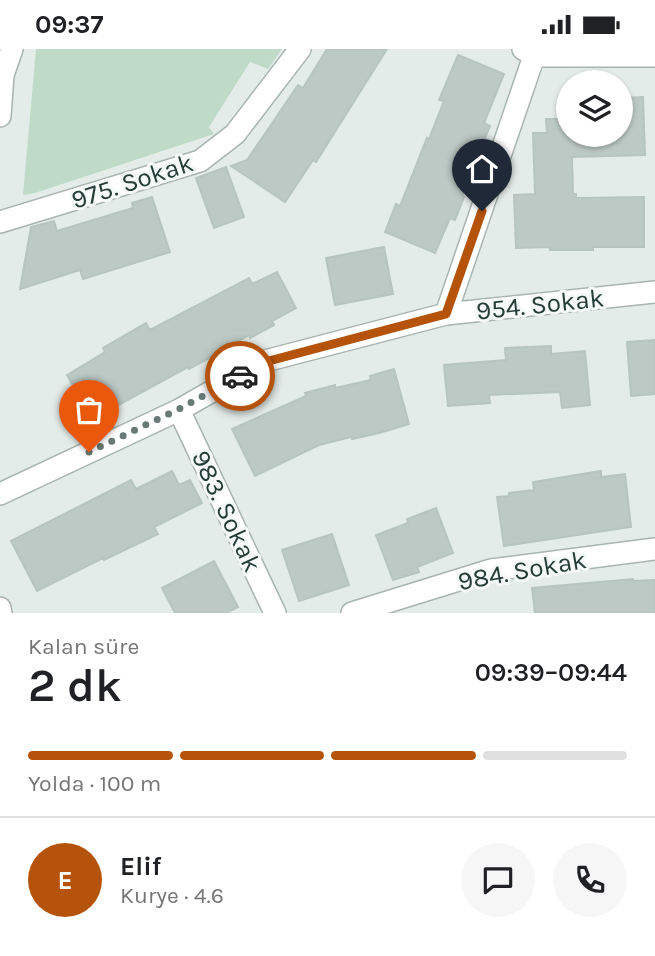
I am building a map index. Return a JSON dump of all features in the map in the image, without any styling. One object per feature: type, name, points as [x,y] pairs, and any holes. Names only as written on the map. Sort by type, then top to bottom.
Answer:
[{"type":"street","points":[[0,115],[1,74],[12,49]]},
{"type":"street","name":"975. Sokak","points":[[0,222],[200,161],[235,134],[300,49]]},
{"type":"street","points":[[446,314],[529,52],[655,56]]},
{"type":"street","name":"954. Sokak","points":[[0,494],[179,409],[265,362],[446,314],[655,292]]},
{"type":"street","name":"983. Sokak","points":[[179,409],[275,613]]},
{"type":"street","name":"984. Sokak","points":[[352,613],[491,570],[655,549]]},
{"type":"green space","points":[[36,49],[282,49],[268,69],[250,62],[209,127],[214,134],[23,195]]},
{"type":"building","points":[[327,49],[387,49],[316,162],[313,160],[285,202],[231,166],[247,160],[298,85],[303,88]]},
{"type":"building","points":[[458,55],[504,74],[484,123],[490,126],[462,196],[464,197],[455,220],[450,218],[435,253],[385,232],[396,204],[400,206],[427,138],[429,139],[444,101],[439,100]]},
{"type":"building","points":[[633,97],[643,97],[645,155],[572,157],[573,194],[576,194],[576,198],[644,197],[644,247],[593,247],[593,250],[516,248],[514,195],[535,194],[533,133],[547,133],[546,119],[556,119],[556,147],[633,147]]},
{"type":"building","points":[[226,167],[244,217],[214,228],[196,178]]},
{"type":"building","points":[[152,197],[170,252],[83,279],[80,270],[20,289],[31,227],[54,221],[57,231],[133,208],[132,203]]},
{"type":"building","points":[[384,247],[393,294],[335,305],[326,258]]},
{"type":"building","points":[[277,272],[296,308],[272,321],[274,325],[250,338],[249,335],[93,419],[67,375],[105,352],[103,348],[146,323],[150,330],[249,278],[252,284]]},
{"type":"building","points":[[655,340],[655,394],[631,396],[627,342]]},
{"type":"building","points":[[551,346],[551,354],[585,351],[590,405],[562,408],[560,392],[489,395],[490,403],[448,406],[444,365],[506,360],[505,348]]},
{"type":"building","points":[[394,369],[409,424],[319,445],[255,476],[232,429],[306,396],[305,393],[371,380],[370,376]]},
{"type":"building","points":[[172,471],[179,485],[190,480],[202,503],[154,527],[158,534],[37,591],[11,541],[131,480],[136,489]]},
{"type":"building","points":[[601,471],[601,477],[625,474],[631,527],[504,546],[497,497],[534,490],[533,482]]},
{"type":"building","points":[[436,508],[453,553],[417,567],[419,572],[393,580],[376,535],[408,523],[407,519]]},
{"type":"building","points":[[332,534],[349,585],[299,601],[282,550]]},
{"type":"building","points":[[214,561],[238,607],[226,613],[175,613],[162,588]]},
{"type":"building","points":[[633,579],[655,580],[655,613],[535,613],[532,588]]},
{"type":"way so far","points":[[89,452],[240,376]]},
{"type":"route","points":[[240,376],[265,362],[446,314],[482,211]]}]
